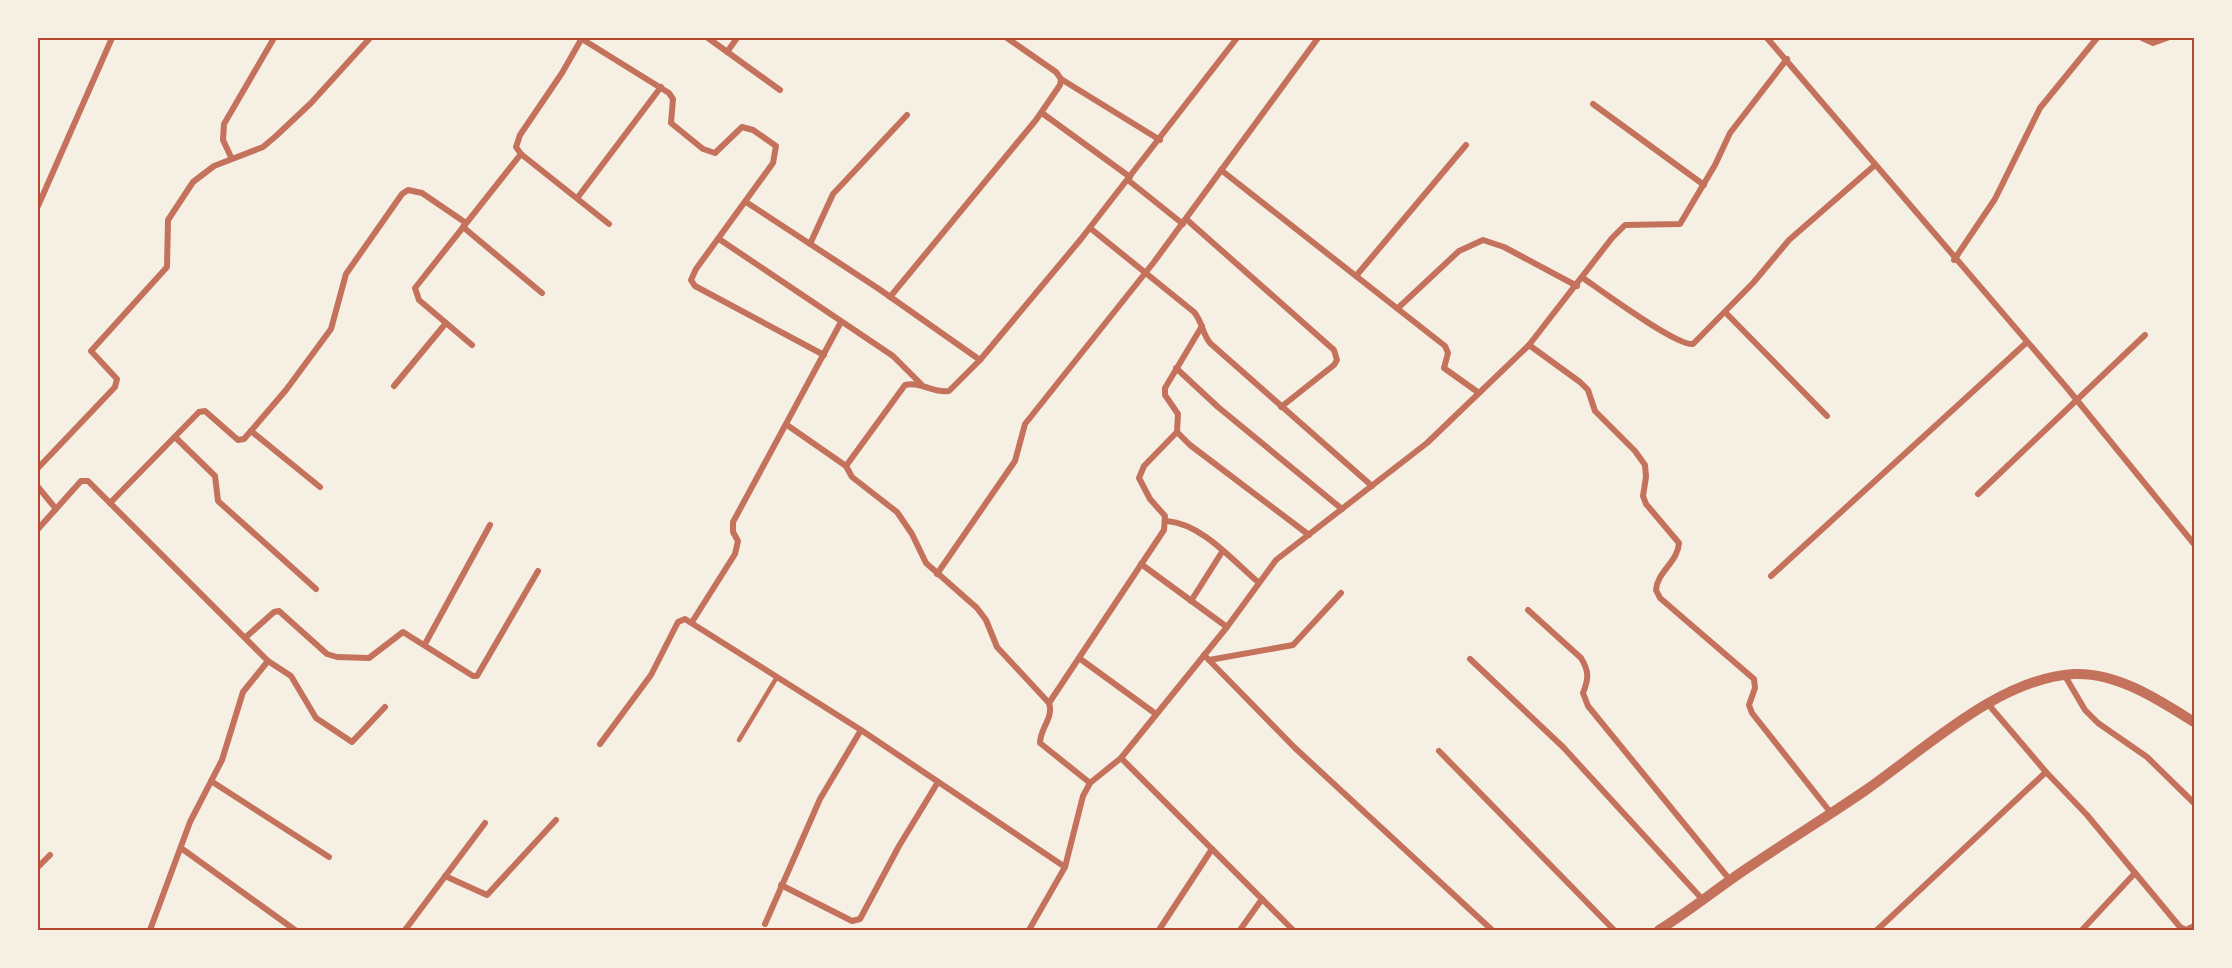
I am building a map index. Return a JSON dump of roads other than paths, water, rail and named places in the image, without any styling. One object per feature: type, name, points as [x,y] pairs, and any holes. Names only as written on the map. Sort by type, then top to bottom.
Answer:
[{"type":"street","points":[[38,206],[112,38]]},
{"type":"street","points":[[231,157],[223,140],[224,124],[274,38]]},
{"type":"street","points":[[38,468],[115,387],[117,380],[93,355],[93,346],[167,267],[168,220],[182,196],[214,166],[231,157],[250,153],[276,136],[311,103],[370,38]]},
{"type":"street","points":[[609,224],[578,197],[521,154],[516,147],[520,135],[562,73],[582,38],[661,87],[673,99],[669,116],[671,123],[679,132],[710,153],[720,150],[742,127],[753,130],[776,146],[777,156],[773,163],[696,269],[692,283],[824,355]]},
{"type":"street","points":[[708,38],[780,90]]},
{"type":"street","points":[[727,52],[737,38]]},
{"type":"street","points":[[1007,38],[1061,79],[1160,140]]},
{"type":"street","points":[[846,466],[899,390],[905,385],[921,385],[936,391],[950,391],[980,360],[1090,228],[1237,38]]},
{"type":"street","points":[[937,573],[1015,461],[1025,423],[1146,273],[1318,38]]},
{"type":"street","points":[[1767,38],[1787,58],[1954,260],[2077,401],[2194,543]]},
{"type":"street","points":[[1954,260],[1995,199],[2040,108],[2097,38]]},
{"type":"street","points":[[2142,38],[2153,43],[2167,38]]},
{"type":"street","points":[[1029,930],[1065,867],[1083,796],[1090,783],[1121,758],[1156,714],[1207,657],[1258,582],[1276,560],[1427,443],[1529,345],[1612,238],[1625,225],[1680,224],[1704,185],[1730,133],[1787,58]]},
{"type":"street","points":[[890,297],[1042,113],[1057,91],[1061,79]]},
{"type":"street","points":[[578,197],[661,87]]},
{"type":"street","points":[[1593,104],[1704,185]]},
{"type":"street","points":[[1042,113],[1184,222],[1334,350],[1337,360],[1334,365],[1281,407]]},
{"type":"street","points":[[810,244],[833,194],[907,115]]},
{"type":"street","points":[[1356,276],[1466,145]]},
{"type":"street","points":[[472,345],[419,300],[415,288],[521,154]]},
{"type":"street","points":[[1583,278],[1686,345],[1700,340],[1789,240],[1875,165]]},
{"type":"street","points":[[1221,170],[1445,346],[1448,353],[1444,368],[1479,393]]},
{"type":"street","points":[[110,503],[202,411],[241,441],[251,431],[286,390],[331,329],[346,274],[402,194],[408,190],[422,193],[464,225],[542,293]]},
{"type":"street","points":[[746,202],[890,297],[980,360]]},
{"type":"street","points":[[1090,228],[1194,312],[1210,343],[1372,486]]},
{"type":"street","points":[[719,239],[892,357],[921,385]]},
{"type":"street","points":[[1398,308],[1459,251],[1483,240],[1504,247],[1577,286]]},
{"type":"street","points":[[1725,312],[1827,416]]},
{"type":"street","points":[[692,622],[735,554],[738,541],[733,532],[733,522],[841,322]]},
{"type":"street","points":[[394,386],[447,323]]},
{"type":"street","points":[[1202,326],[1165,388],[1165,395],[1178,414],[1177,432],[1144,466],[1139,478],[1167,521],[1192,528],[1258,582]]},
{"type":"street","points":[[1978,494],[2145,335]]},
{"type":"street","points":[[1771,576],[2026,343]]},
{"type":"street","points":[[1529,345],[1588,390],[1595,411],[1635,450],[1645,465],[1643,496],[1646,504],[1679,543],[1679,551],[1660,577],[1656,590],[1660,598],[1754,679],[1755,688],[1749,705],[1752,713],[1831,813]]},
{"type":"street","points":[[1176,368],[1218,407],[1342,509]]},
{"type":"street","points":[[787,425],[846,466],[852,477],[897,512],[912,534],[921,557],[977,608],[986,620],[997,647],[1048,704],[1050,716],[1040,736],[1041,743],[1090,783]]},
{"type":"street","points":[[251,431],[320,487]]},
{"type":"street","points":[[1177,432],[1190,445],[1309,535]]},
{"type":"street","points":[[175,436],[215,476],[218,501],[315,589]]},
{"type":"street","points":[[38,529],[85,480],[268,661],[291,676],[316,718],[352,742],[386,707]]},
{"type":"street","points":[[38,487],[56,509]]},
{"type":"street","points":[[1048,704],[1142,564],[1164,530],[1167,521]]},
{"type":"street","points":[[425,644],[490,525]]},
{"type":"street","points":[[1191,601],[1222,552]]},
{"type":"street","points":[[1142,564],[1227,627]]},
{"type":"street","points":[[246,637],[274,612],[279,611],[327,654],[337,657],[369,658],[403,632],[468,673],[477,676],[538,571]]},
{"type":"street","points":[[1207,657],[1293,645],[1341,593]]},
{"type":"street","points":[[1528,610],[1581,658],[1587,667],[1588,678],[1583,693],[1588,706],[1730,881]]},
{"type":"street","points":[[600,744],[648,681],[678,622],[685,619],[861,730],[1065,867]]},
{"type":"street","points":[[1207,657],[1295,748],[1492,930]]},
{"type":"street","points":[[1078,658],[1156,714]]},
{"type":"street","points":[[1470,659],[1563,747],[1703,901]]},
{"type":"street","points":[[150,930],[194,814],[222,760],[243,692],[268,661]]},
{"type":"street","points":[[1659,930],[1988,704],[2023,686],[2065,676],[2099,675],[2121,683],[2194,722]]},
{"type":"street","points":[[2065,676],[2085,710],[2098,723],[2147,757],[2194,803]]},
{"type":"street","points":[[1988,704],[2046,772],[2087,814],[2180,927],[2186,930],[2194,926]]},
{"type":"street","points":[[765,924],[820,799],[861,730]]},
{"type":"street","points":[[1439,751],[1614,930]]},
{"type":"street","points":[[1121,758],[1293,930]]},
{"type":"street","points":[[1877,930],[2046,772]]},
{"type":"street","points":[[211,781],[329,857]]},
{"type":"street","points":[[781,885],[852,921],[860,919],[899,846],[938,782]]},
{"type":"street","points":[[445,876],[487,895],[556,820]]},
{"type":"street","points":[[405,930],[485,823]]},
{"type":"street","points":[[181,848],[295,930]]},
{"type":"street","points":[[1159,930],[1212,849]]},
{"type":"street","points":[[38,867],[50,855]]},
{"type":"street","points":[[2082,930],[2135,873]]},
{"type":"street","points":[[1240,930],[1262,899]]},
{"type":"lane","points":[[739,740],[777,677]]}]
